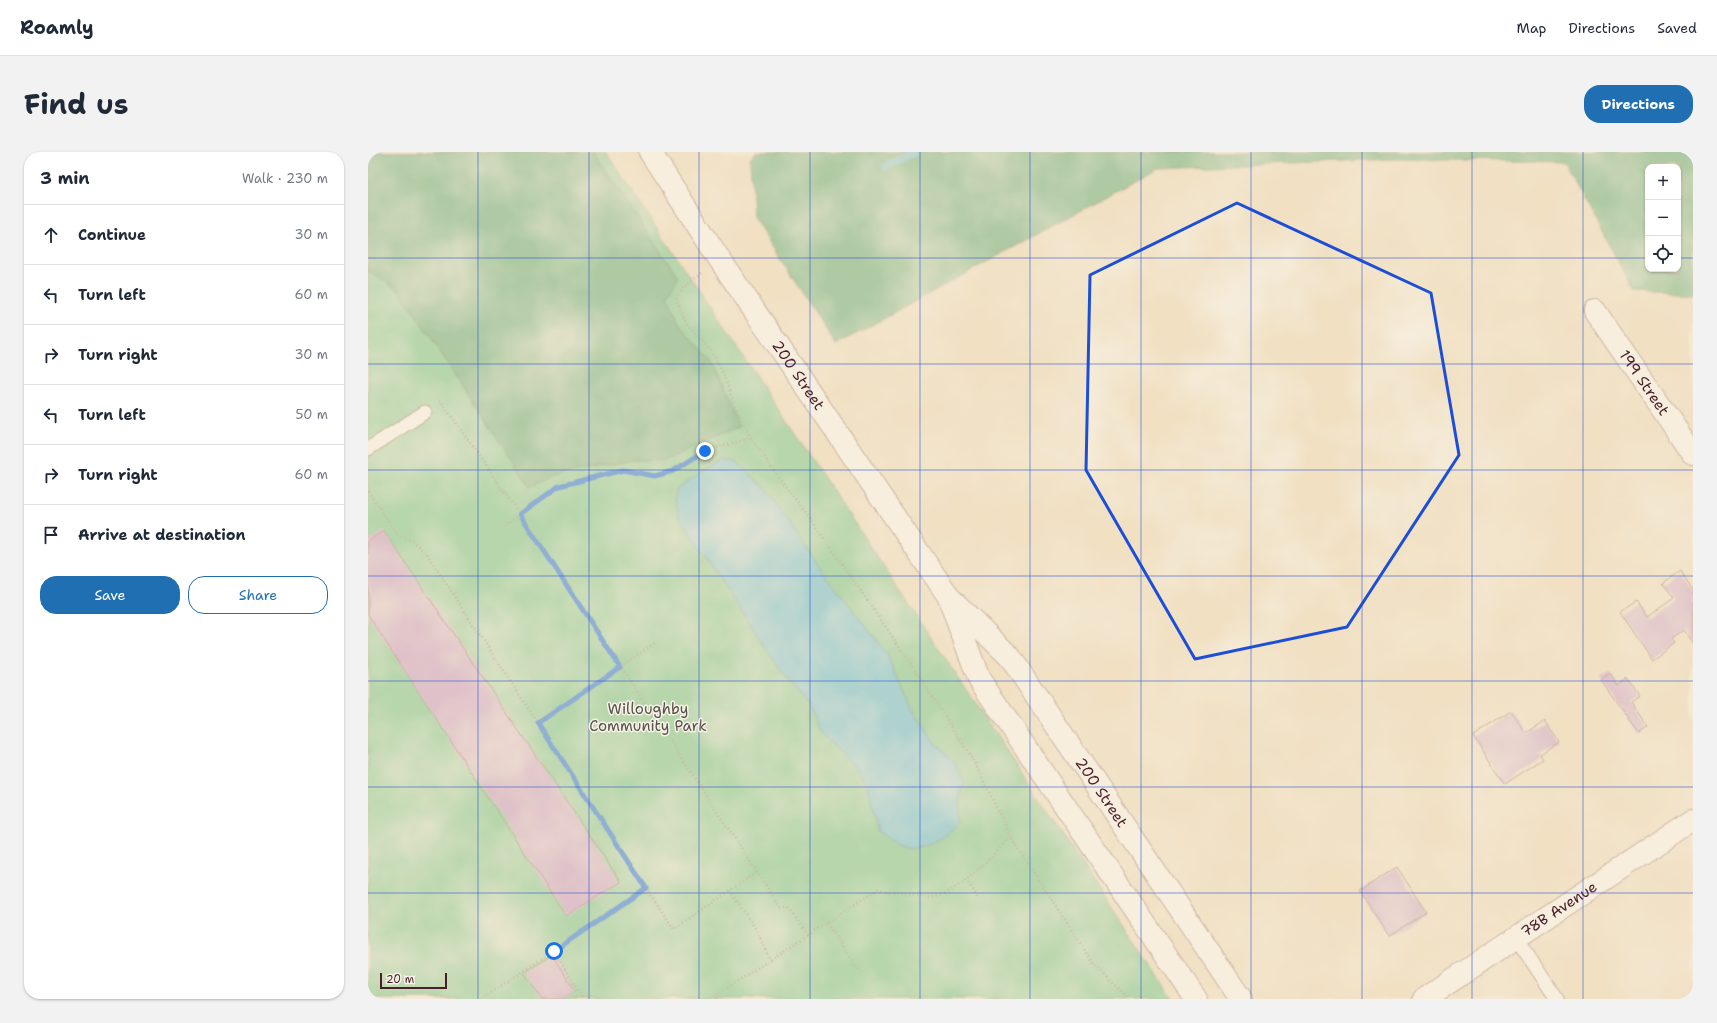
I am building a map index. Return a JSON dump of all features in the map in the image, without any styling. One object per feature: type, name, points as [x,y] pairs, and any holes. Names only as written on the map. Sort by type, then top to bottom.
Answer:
[{"type":"main road","name":"200 Street","points":[[650,152],[720,260],[949,598],[1010,657],[1241,999]]},
{"type":"main road","name":"199 Street","points":[[1595,311],[1693,454]]},
{"type":"main road","name":"200 Street","points":[[949,598],[979,679],[1196,999]]},
{"type":"main road","name":"78B Avenue","points":[[1424,999],[1693,820]]},
{"type":"lane","points":[[368,449],[425,412]]},
{"type":"lane","points":[[1516,938],[1557,999]]},
{"type":"path","points":[[720,260],[683,288],[676,299],[686,323],[710,351],[724,375],[734,404],[751,438],[778,478],[813,522],[914,668],[972,758],[1011,836],[1094,964],[1130,999]]},
{"type":"path","points":[[425,412],[441,401],[520,514],[781,908],[789,908],[808,935]]},
{"type":"path","points":[[503,527],[559,486],[623,470],[655,476],[673,471],[705,451],[751,438]]},
{"type":"path","points":[[368,491],[398,535],[411,540],[427,554],[674,929],[757,872]]},
{"type":"path","points":[[538,723],[655,643]]},
{"type":"path","points":[[717,999],[718,994],[878,889],[932,898],[942,895],[966,880],[1011,836]]},
{"type":"path","points":[[966,880],[978,898]]},
{"type":"path","points":[[481,999],[646,888]]},
{"type":"path","points":[[730,891],[757,931],[770,960]]},
{"type":"path","points":[[827,923],[854,965],[862,972]]},
{"type":"path","points":[[554,951],[583,999]]},
{"type":"highlighted area","points":[[1237,203],[1431,293],[1459,455],[1347,627],[1195,659],[1086,470],[1090,275]]},
{"type":"green space","name":"Willoughby Community Park","points":[[368,152],[606,152],[1173,999],[368,999]]},
{"type":"green space","points":[[368,152],[593,152],[678,277],[667,296],[681,326],[711,361],[739,427],[664,461],[634,460],[555,476],[530,487],[400,291],[373,273],[368,272]]},
{"type":"green space","points":[[756,152],[1693,152],[1693,294],[1634,291],[1564,162],[1398,159],[1158,168],[836,345],[753,217],[750,158]]},
{"type":"water","points":[[724,460],[737,462],[765,488],[815,560],[887,654],[913,710],[935,743],[955,762],[964,783],[960,801],[960,822],[934,842],[918,848],[902,847],[878,832],[868,785],[859,771],[821,733],[809,706],[785,677],[680,518],[675,500],[676,490],[701,472]]},
{"type":"building","points":[[384,531],[621,882],[566,916],[368,615],[368,541]]},
{"type":"building","points":[[1680,571],[1693,590],[1693,644],[1684,630],[1671,639],[1674,643],[1652,659],[1620,612],[1636,602],[1647,617],[1674,598],[1663,583]]},
{"type":"building","points":[[1610,673],[1619,686],[1628,679],[1640,696],[1631,702],[1648,727],[1639,734],[1601,680]]},
{"type":"building","points":[[1511,711],[1526,733],[1545,721],[1559,742],[1540,754],[1543,759],[1505,784],[1473,736]]},
{"type":"building","points":[[1397,867],[1426,912],[1389,936],[1360,891]]},
{"type":"building","points":[[552,955],[575,991],[563,999],[542,999],[524,973]]},
{"type":"waterway","points":[[885,167],[915,152]]},
{"type":"route","points":[[554,951],[646,888],[538,723],[620,667],[520,514],[559,486],[623,470],[655,476],[673,471],[705,451]]}]
